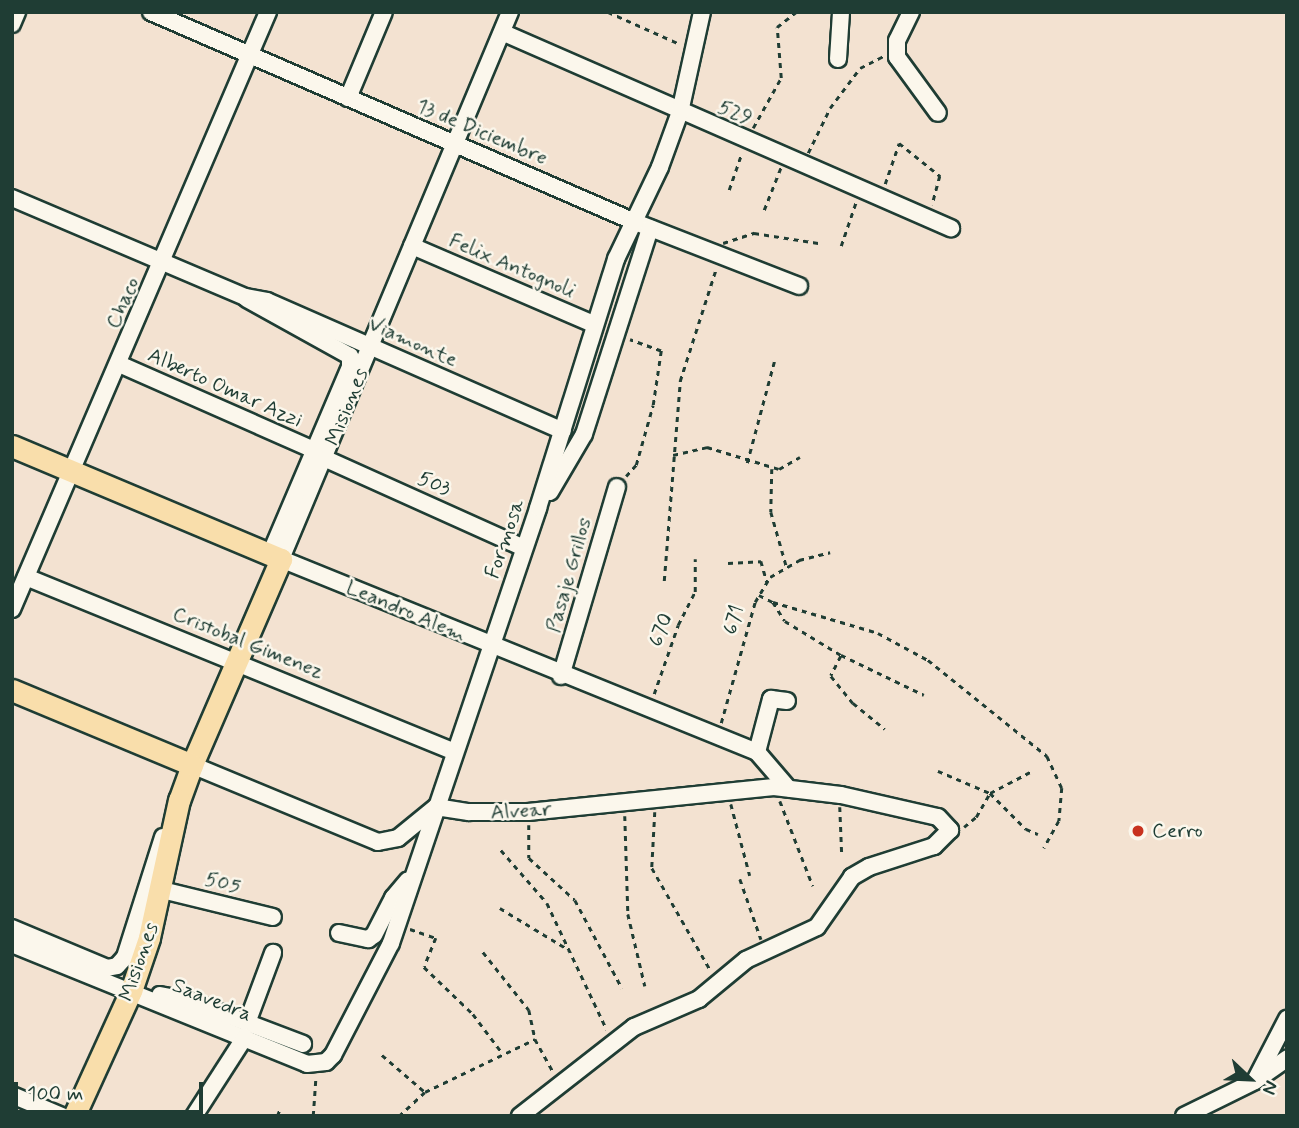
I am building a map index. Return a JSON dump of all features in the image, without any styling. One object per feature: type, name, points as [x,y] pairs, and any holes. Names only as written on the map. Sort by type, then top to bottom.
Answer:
[{"type":"main road","name":"Leandro Alem","points":[[12,446],[276,557]]},
{"type":"main road","name":"Misiones","points":[[74,1116],[139,993],[179,800],[237,661],[276,557]]},
{"type":"main road","points":[[12,690],[192,765]]},
{"type":"street","points":[[12,24],[17,12]]},
{"type":"street","name":"13 de Diciembre","points":[[151,12],[643,225],[799,286]]},
{"type":"street","name":"Chaco","points":[[12,609],[164,262],[268,12]]},
{"type":"street","points":[[348,98],[384,12]]},
{"type":"street","name":"Misiones","points":[[276,557],[320,454],[371,347],[504,33],[510,12]]},
{"type":"street","name":"Formosa","points":[[317,1065],[332,1055],[397,925],[453,751],[538,508],[617,259],[643,225],[680,111],[702,12]]},
{"type":"street","points":[[838,59],[841,12]]},
{"type":"street","points":[[911,12],[897,41],[897,57],[938,113]]},
{"type":"street","name":"529","points":[[504,33],[746,142],[951,228]]},
{"type":"street","name":"Viamonte","points":[[12,198],[245,297],[267,301],[563,431]]},
{"type":"street","points":[[538,508],[575,455],[615,336],[643,225]]},
{"type":"street","name":"Felix Antognoli","points":[[412,246],[595,324]]},
{"type":"street","name":"Viamonte","points":[[245,297],[263,312],[342,348],[349,356]]},
{"type":"street","name":"Misiones","points":[[320,454],[350,367],[349,356]]},
{"type":"street","name":"Alberto Omar Azzi","points":[[119,364],[320,454]]},
{"type":"street","name":"503","points":[[320,454],[524,548]]},
{"type":"street","name":"Pasaje Grillos","points":[[561,676],[617,486]]},
{"type":"street","name":"Leandro Alem","points":[[276,557],[561,676],[757,752],[781,787]]},
{"type":"street","name":"Cristobal Gimenez","points":[[26,577],[453,751]]},
{"type":"street","points":[[757,752],[771,699],[788,701]]},
{"type":"street","points":[[192,765],[378,842],[398,838],[436,807]]},
{"type":"street","name":"Alvear","points":[[436,807],[468,813],[528,812],[655,802],[727,790],[781,787],[841,795],[938,817],[950,830]]},
{"type":"street","name":"Misiones","points":[[12,928],[107,968],[117,966],[125,957],[160,843],[179,800]]},
{"type":"street","points":[[520,1116],[612,1042],[719,985],[746,960],[817,927],[852,877],[869,867],[934,846],[950,830]]},
{"type":"street","points":[[339,933],[368,939],[374,935],[393,898],[413,876]]},
{"type":"street","name":"505","points":[[162,890],[272,917]]},
{"type":"street","name":"Saavedra","points":[[14,949],[246,1030],[317,1065]]},
{"type":"street","points":[[194,1116],[246,1030],[272,953]]},
{"type":"street","points":[[1255,1081],[1287,1019]]},
{"type":"street","points":[[246,1030],[303,1044]]},
{"type":"street","points":[[1184,1116],[1255,1081],[1287,1059]]},
{"type":"street","points":[[19,1104],[62,1116]]},
{"type":"path","points":[[608,12],[694,48]]},
{"type":"path","points":[[729,190],[746,142],[780,78],[777,27],[796,12]]},
{"type":"path","points":[[802,165],[830,108],[860,68],[882,56],[897,57]]},
{"type":"path","points":[[879,200],[899,143],[940,176],[928,218]]},
{"type":"path","points":[[764,210],[785,158]]},
{"type":"path","points":[[841,246],[860,190]]},
{"type":"path","points":[[664,581],[680,381],[715,253],[733,237],[754,233],[818,243]]},
{"type":"path","points":[[615,336],[661,351],[653,405],[636,465],[617,486]]},
{"type":"path","points":[[747,463],[774,362]]},
{"type":"path","points":[[673,455],[707,447],[747,463],[772,468],[800,457]]},
{"type":"path","points":[[772,468],[771,512],[787,568]]},
{"type":"path","name":"671","points":[[716,738],[760,595],[768,582],[787,568],[830,552]]},
{"type":"path","name":"670","points":[[649,711],[678,625],[695,592],[695,559]]},
{"type":"path","points":[[728,563],[761,561],[768,582]]},
{"type":"path","points":[[760,595],[773,602],[888,638],[928,660],[1047,755],[1062,788],[1059,821],[1044,848]]},
{"type":"path","points":[[773,602],[785,621],[841,655],[924,695]]},
{"type":"path","points":[[841,655],[831,676],[853,704],[885,729]]},
{"type":"path","points":[[938,771],[990,793],[1026,829],[1038,834]]},
{"type":"path","points":[[950,830],[968,826],[990,793],[1032,771]]},
{"type":"path","points":[[781,787],[813,886]]},
{"type":"path","points":[[727,790],[750,876]]},
{"type":"path","points":[[841,795],[842,856]]},
{"type":"path","points":[[655,802],[652,868],[719,985]]},
{"type":"path","points":[[625,804],[628,914],[645,986]]},
{"type":"path","points":[[528,812],[529,858],[575,900],[622,988]]},
{"type":"path","points":[[501,850],[547,903],[612,1042]]},
{"type":"path","points":[[740,879],[765,951]]},
{"type":"path","points":[[500,908],[570,950]]},
{"type":"path","points":[[397,925],[436,938],[424,967],[473,1014],[503,1054]]},
{"type":"path","points":[[484,952],[529,1010],[535,1040],[559,1083]]},
{"type":"path","points":[[399,1116],[425,1092],[535,1040]]},
{"type":"path","points":[[382,1055],[425,1092]]},
{"type":"path","points":[[313,1116],[317,1065]]},
{"type":"path","points":[[277,1116],[280,1109]]},
{"type":"place","name":"Cerro","points":[[1138,831]]}]
